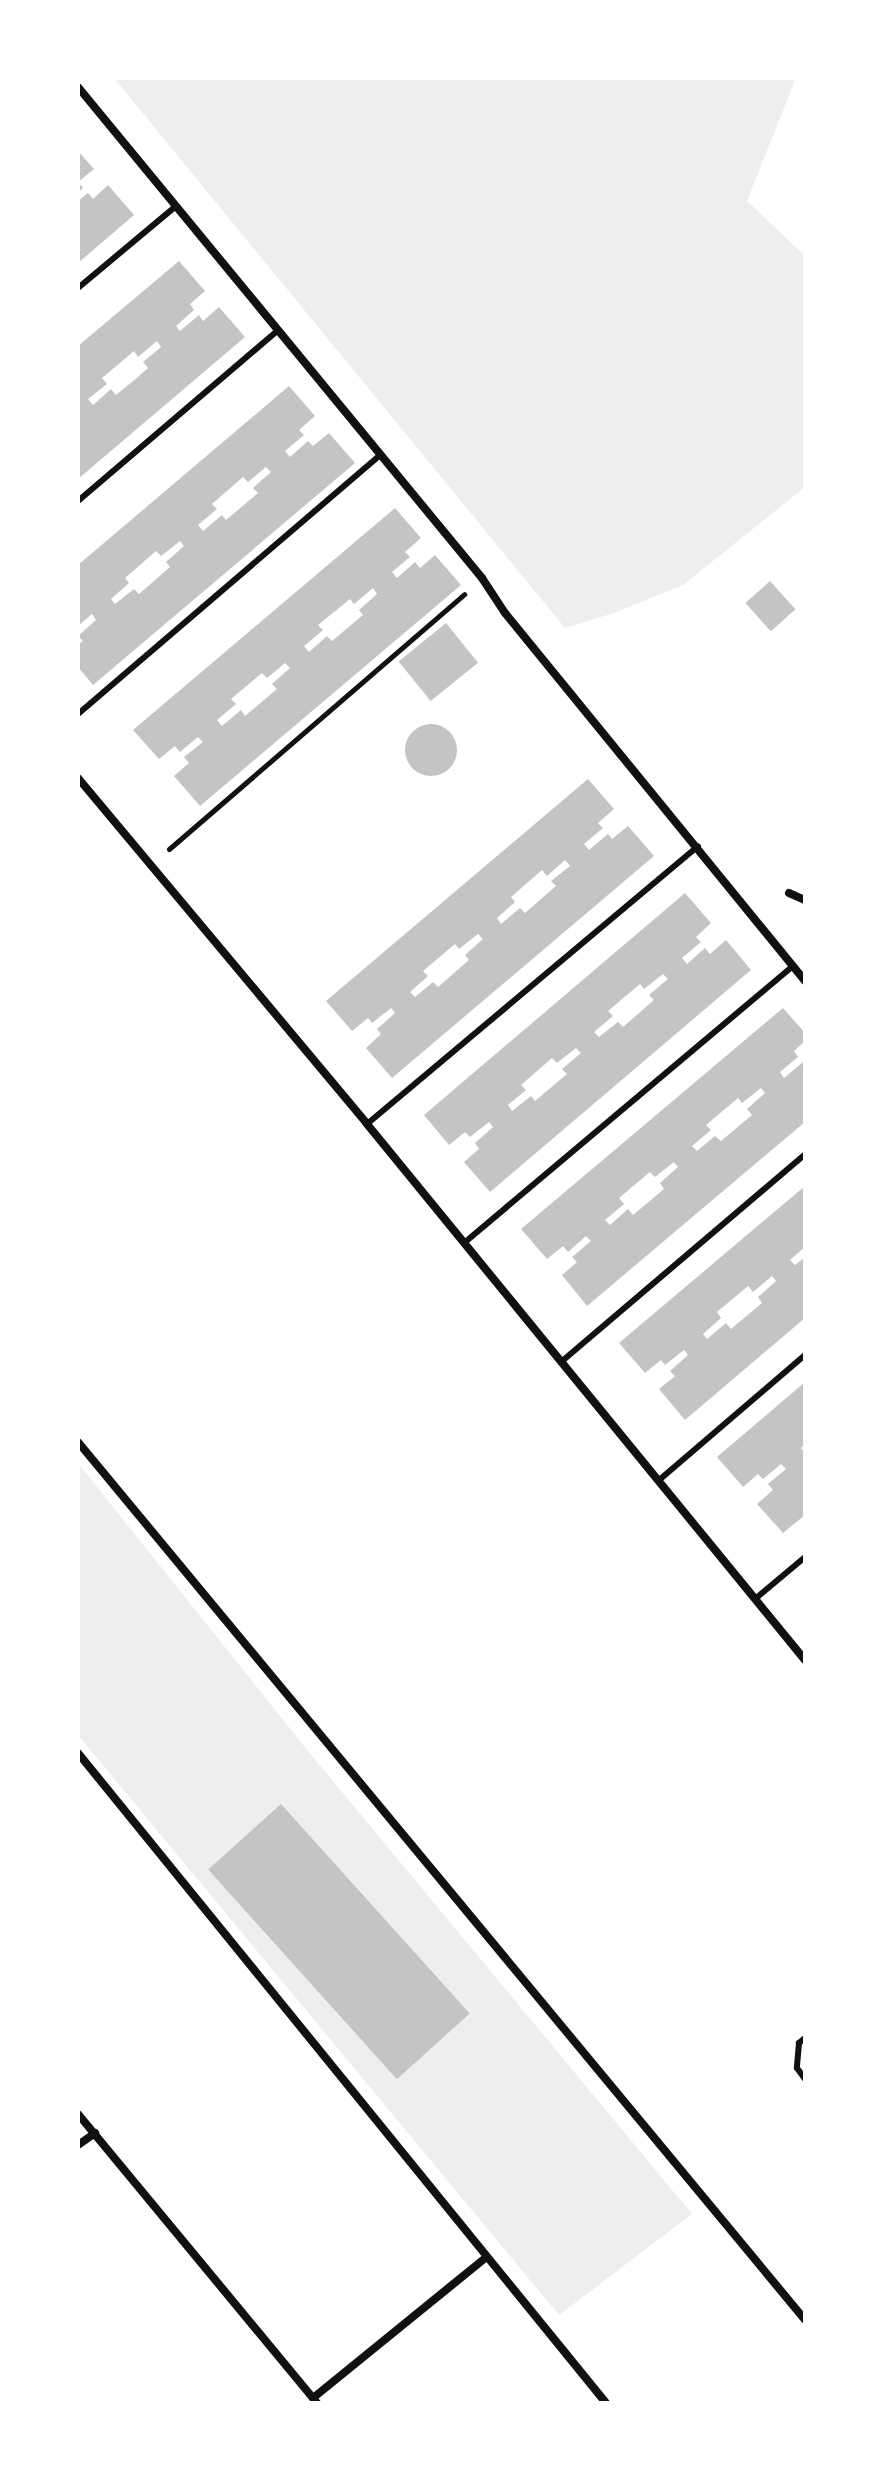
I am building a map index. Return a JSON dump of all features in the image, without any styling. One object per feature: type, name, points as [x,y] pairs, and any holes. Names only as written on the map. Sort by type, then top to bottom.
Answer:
[{"type":"street","points":[[78,87],[482,578],[505,613],[805,981]]},
{"type":"street","points":[[78,778],[367,1124],[805,1660]]},
{"type":"street","points":[[789,893],[805,900]]},
{"type":"street","points":[[78,1442],[805,2320]]},
{"type":"street","points":[[78,1753],[485,2258],[606,2403]]},
{"type":"street","points":[[78,2114],[315,2401],[485,2258]]},
{"type":"street","points":[[78,2145],[95,2133]]},
{"type":"lane","points":[[78,288],[176,206]]},
{"type":"lane","points":[[78,501],[278,330]]},
{"type":"lane","points":[[78,714],[380,455]]},
{"type":"lane","points":[[367,1124],[698,846]]},
{"type":"lane","points":[[464,1243],[793,966]]},
{"type":"lane","points":[[561,1362],[805,1154]]},
{"type":"lane","points":[[658,1481],[805,1355]]},
{"type":"lane","points":[[755,1599],[805,1557]]},
{"type":"lane","points":[[805,2038],[799,2043],[797,2068],[805,2079]]},
{"type":"path","points":[[150,865],[482,578]]},
{"type":"shaded area","points":[[114,78],[796,78],[747,201],[805,256],[805,487],[683,585],[614,613],[565,628]]},
{"type":"shaded area","points":[[78,1463],[308,1751],[692,2214],[559,2315],[78,1735]]},
{"type":"building","points":[[78,151],[94,169],[78,182]]},
{"type":"building","points":[[108,185],[134,215],[78,263],[78,201],[88,193],[93,199]]},
{"type":"building","points":[[179,261],[205,291],[190,304],[194,310],[176,326],[180,331],[199,315],[203,321],[219,307],[245,337],[78,479],[78,346]],"holes":[[[157,341],[161,347],[143,362],[148,368],[116,395],[111,389],[93,405],[88,399],[107,384],[102,378],[134,351],[138,357]]]},
{"type":"building","points":[[289,386],[315,416],[299,430],[304,435],[285,451],[290,457],[308,441],[313,446],[329,433],[355,463],[93,685],[78,667],[78,645],[83,641],[78,636],[96,620],[92,614],[78,626],[78,565]],"holes":[[[266,467],[271,472],[253,488],[258,493],[226,520],[222,515],[203,531],[198,525],[217,509],[212,504],[243,477],[248,482]],[[180,541],[184,546],[166,562],[170,567],[139,594],[134,589],[115,604],[111,599],[129,583],[125,578],[156,551],[161,556]]]},
{"type":"building","points":[[395,508],[421,538],[405,552],[410,557],[392,572],[397,578],[415,562],[420,568],[435,555],[461,585],[200,806],[174,776],[189,763],[184,757],[203,742],[198,737],[180,752],[175,746],[159,759],[133,730]],"holes":[[[373,588],[377,594],[359,610],[363,615],[332,641],[327,636],[309,652],[304,646],[323,630],[318,625],[350,599],[354,604]],[[285,663],[290,668],[272,684],[277,689],[245,716],[241,710],[222,726],[217,720],[236,704],[231,699],[262,673],[267,678]]]},
{"type":"building","points":[[770,581],[795,609],[771,631],[745,603]]},
{"type":"building","points":[[446,623],[478,663],[431,701],[399,661]]},
{"type":"building","points":[[431,724],[449,732],[457,750],[449,768],[431,776],[413,768],[405,750],[413,732]]},
{"type":"building","points":[[588,779],[614,809],[598,823],[603,828],[584,844],[589,850],[608,834],[612,839],[628,826],[654,856],[392,1078],[366,1048],[381,1034],[377,1029],[395,1013],[391,1008],[372,1023],[368,1018],[352,1031],[326,1001]],"holes":[[[565,860],[570,866],[551,881],[556,886],[525,913],[520,908],[501,924],[497,918],[515,902],[511,897],[542,870],[547,876]],[[478,934],[483,939],[465,955],[469,960],[438,987],[433,982],[415,997],[410,992],[428,976],[423,971],[455,944],[459,949]]]},
{"type":"building","points":[[685,893],[711,923],[696,937],[701,942],[682,958],[687,964],[705,948],[710,954],[726,940],[751,970],[490,1192],[464,1162],[479,1149],[475,1143],[493,1127],[489,1122],[470,1137],[465,1132],[449,1145],[424,1115]],"holes":[[[663,974],[668,979],[649,995],[654,1000],[623,1027],[618,1022],[599,1037],[594,1032],[613,1016],[608,1011],[640,984],[644,989]],[[576,1048],[581,1053],[562,1069],[567,1074],[535,1101],[531,1096],[512,1111],[508,1105],[526,1090],[521,1085],[552,1058],[557,1063]]]},
{"type":"building","points":[[783,1008],[805,1033],[805,1041],[794,1051],[798,1057],[780,1072],[784,1078],[803,1062],[805,1064],[805,1122],[587,1306],[562,1275],[577,1262],[572,1257],[591,1241],[586,1236],[568,1252],[563,1246],[547,1259],[521,1229]],"holes":[[[761,1088],[765,1093],[747,1109],[752,1115],[721,1141],[715,1136],[697,1151],[692,1146],[711,1130],[706,1125],[738,1098],[742,1103]],[[674,1162],[678,1167],[660,1183],[664,1189],[633,1215],[628,1209],[610,1225],[605,1220],[624,1204],[619,1198],[650,1172],[655,1177]]]},
{"type":"building","points":[[805,1186],[805,1247],[790,1260],[795,1265],[805,1257],[805,1318],[685,1420],[659,1389],[675,1376],[670,1371],[688,1355],[684,1350],[665,1365],[661,1360],[645,1373],[619,1343]],"holes":[[[772,1276],[776,1281],[758,1297],[762,1303],[731,1329],[726,1323],[707,1339],[703,1334],[721,1318],[717,1312],[748,1286],[753,1292]]]},
{"type":"building","points":[[805,1382],[805,1444],[801,1448],[805,1453],[805,1515],[783,1533],[757,1504],[773,1490],[768,1484],[786,1469],[781,1464],[763,1479],[758,1474],[743,1487],[717,1457]]},
{"type":"building","points":[[281,1804],[470,2014],[397,2079],[208,1870]]}]
